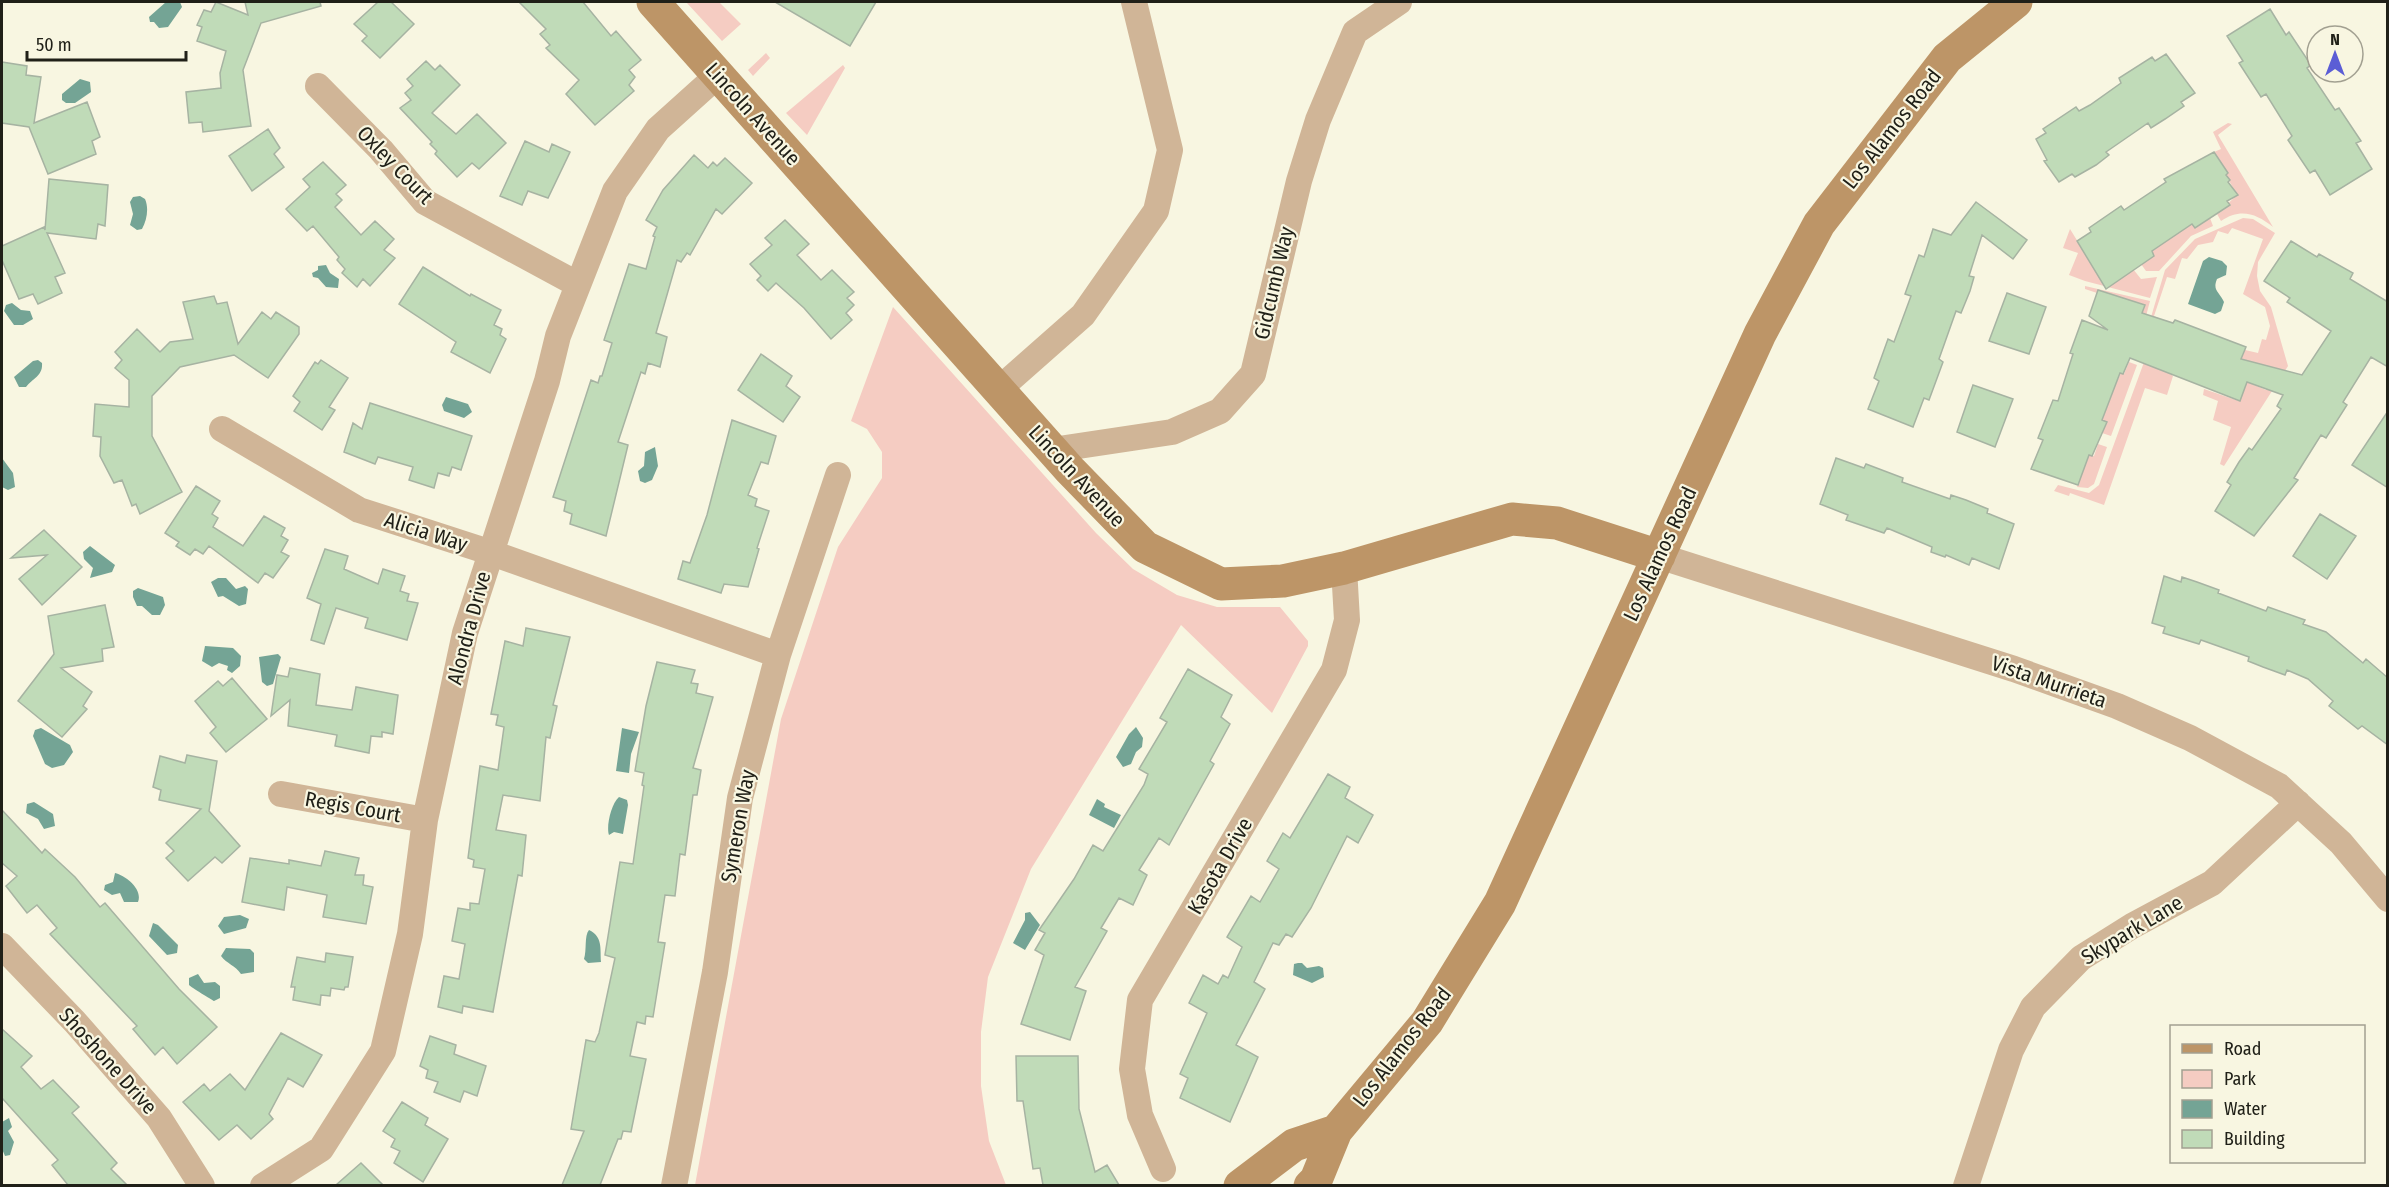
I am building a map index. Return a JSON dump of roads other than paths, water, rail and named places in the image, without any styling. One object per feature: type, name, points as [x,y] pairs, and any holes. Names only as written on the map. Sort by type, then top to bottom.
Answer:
[{"type":"main road","name":"Lincoln Avenue","points":[[653,2],[1052,450],[1145,548],[1221,584],[1283,581],[1344,568],[1512,519],[1557,523],[1659,556]]},
{"type":"main road","name":"Los Alamos Road","points":[[1310,1185],[1316,1180],[1336,1131],[1427,1022],[1500,903],[1760,334],[1819,224],[1947,58],[2016,2]]},
{"type":"main road","points":[[1240,1185],[1294,1145],[1336,1131]]},
{"type":"street","points":[[998,390],[1083,315],[1156,211],[1170,150],[1134,2]]},
{"type":"street","name":"Gidcumb Way","points":[[1052,450],[1172,432],[1220,411],[1252,374],[1299,181],[1318,120],[1355,32],[1398,2]]},
{"type":"street","name":"Alondra Drive","points":[[263,1185],[321,1149],[383,1051],[410,934],[426,820],[465,633],[489,552],[547,381],[558,336],[615,190],[658,129],[718,75]]},
{"type":"street","name":"Oxley Court","points":[[318,86],[381,150],[425,202],[577,284]]},
{"type":"street","name":"Alicia Way","points":[[222,429],[359,510],[489,552],[778,655]]},
{"type":"street","name":"Symeron Way","points":[[674,1185],[715,972],[740,798],[778,655],[838,475]]},
{"type":"street","name":"Vista Murrieta","points":[[1659,556],[2014,669],[2117,706],[2200,744],[2279,786],[2341,843],[2388,899]]},
{"type":"street","name":"Kasota Drive","points":[[1163,1169],[1140,1115],[1132,1069],[1140,1000],[1334,670],[1347,620],[1344,568]]},
{"type":"street","name":"Regis Court","points":[[281,794],[426,820]]},
{"type":"street","name":"Skypark Lane","points":[[1966,1185],[2010,1050],[2033,1007],[2081,958],[2132,926],[2212,883],[2298,803]]},
{"type":"street","name":"Shoshone Drive","points":[[2,946],[75,1023],[159,1118],[202,1185]]},
{"type":"water","points":[[166,2],[180,2],[182,7],[168,27],[159,28],[154,22],[150,22],[149,17]]},
{"type":"water","points":[[80,79],[90,82],[91,92],[75,103],[66,103],[62,100],[62,94]]},
{"type":"water","points":[[140,196],[145,199],[147,214],[142,229],[137,230],[130,225],[133,214],[130,202],[133,197]]},
{"type":"water","points":[[2209,257],[2222,261],[2227,266],[2226,275],[2217,279],[2216,283],[2216,289],[2224,302],[2221,311],[2215,314],[2188,304],[2203,261]]},
{"type":"water","points":[[326,265],[330,273],[339,279],[338,288],[326,287],[318,278],[313,277],[312,273],[318,270],[318,266]]},
{"type":"water","points":[[12,303],[21,310],[30,311],[33,319],[23,325],[14,325],[4,311],[6,305]]},
{"type":"water","points":[[38,360],[42,363],[39,374],[26,387],[19,387],[14,377],[33,361]]},
{"type":"water","points":[[446,397],[468,404],[472,412],[464,418],[444,411],[442,405]]},
{"type":"water","points":[[655,447],[658,466],[652,480],[645,483],[640,481],[638,471],[644,466],[645,452]]},
{"type":"water","points":[[2,458],[13,473],[15,487],[8,490],[2,487]]},
{"type":"water","points":[[90,546],[115,565],[112,572],[90,578],[93,568],[84,559],[83,552]]},
{"type":"water","points":[[218,578],[226,578],[236,589],[245,586],[248,589],[246,604],[239,606],[223,596],[218,597],[211,582]]},
{"type":"water","points":[[138,588],[163,597],[165,605],[160,615],[152,615],[142,606],[137,606],[133,591]]},
{"type":"water","points":[[205,646],[233,648],[241,656],[240,666],[232,673],[227,670],[228,666],[219,663],[212,667],[202,661]]},
{"type":"water","points":[[278,654],[281,657],[273,684],[267,686],[262,682],[259,657]]},
{"type":"water","points":[[1136,727],[1143,738],[1142,747],[1136,752],[1131,764],[1123,767],[1116,757],[1129,734]]},
{"type":"water","points":[[41,728],[70,745],[73,752],[64,765],[52,768],[45,764],[33,736],[35,730]]},
{"type":"water","points":[[622,728],[639,732],[631,754],[629,773],[616,771]]},
{"type":"water","points":[[619,797],[627,800],[628,805],[623,834],[614,832],[609,835],[610,816]]},
{"type":"water","points":[[1097,799],[1105,804],[1104,807],[1121,815],[1114,828],[1089,815]]},
{"type":"water","points":[[34,802],[53,814],[55,826],[44,829],[38,819],[26,813],[27,804]]},
{"type":"water","points":[[115,873],[124,877],[136,888],[138,902],[124,902],[120,893],[112,895],[104,890],[105,885],[113,882]]},
{"type":"water","points":[[1030,912],[1040,925],[1025,950],[1013,943],[1025,920],[1025,913]]},
{"type":"water","points":[[240,915],[249,919],[246,928],[224,934],[218,926],[224,917]]},
{"type":"water","points":[[153,923],[158,925],[178,945],[177,953],[167,955],[149,936]]},
{"type":"water","points":[[589,930],[599,940],[601,962],[588,963],[584,959]]},
{"type":"water","points":[[226,948],[250,949],[254,953],[254,972],[241,974],[221,956]]},
{"type":"water","points":[[1302,963],[1307,968],[1319,966],[1323,968],[1324,977],[1312,983],[1293,975],[1294,964]]},
{"type":"water","points":[[198,974],[204,983],[215,982],[220,986],[220,998],[214,1001],[189,985],[189,978]]},
{"type":"water","points":[[9,1118],[12,1127],[8,1131],[14,1142],[10,1155],[5,1156],[2,1149],[2,1122]]}]
